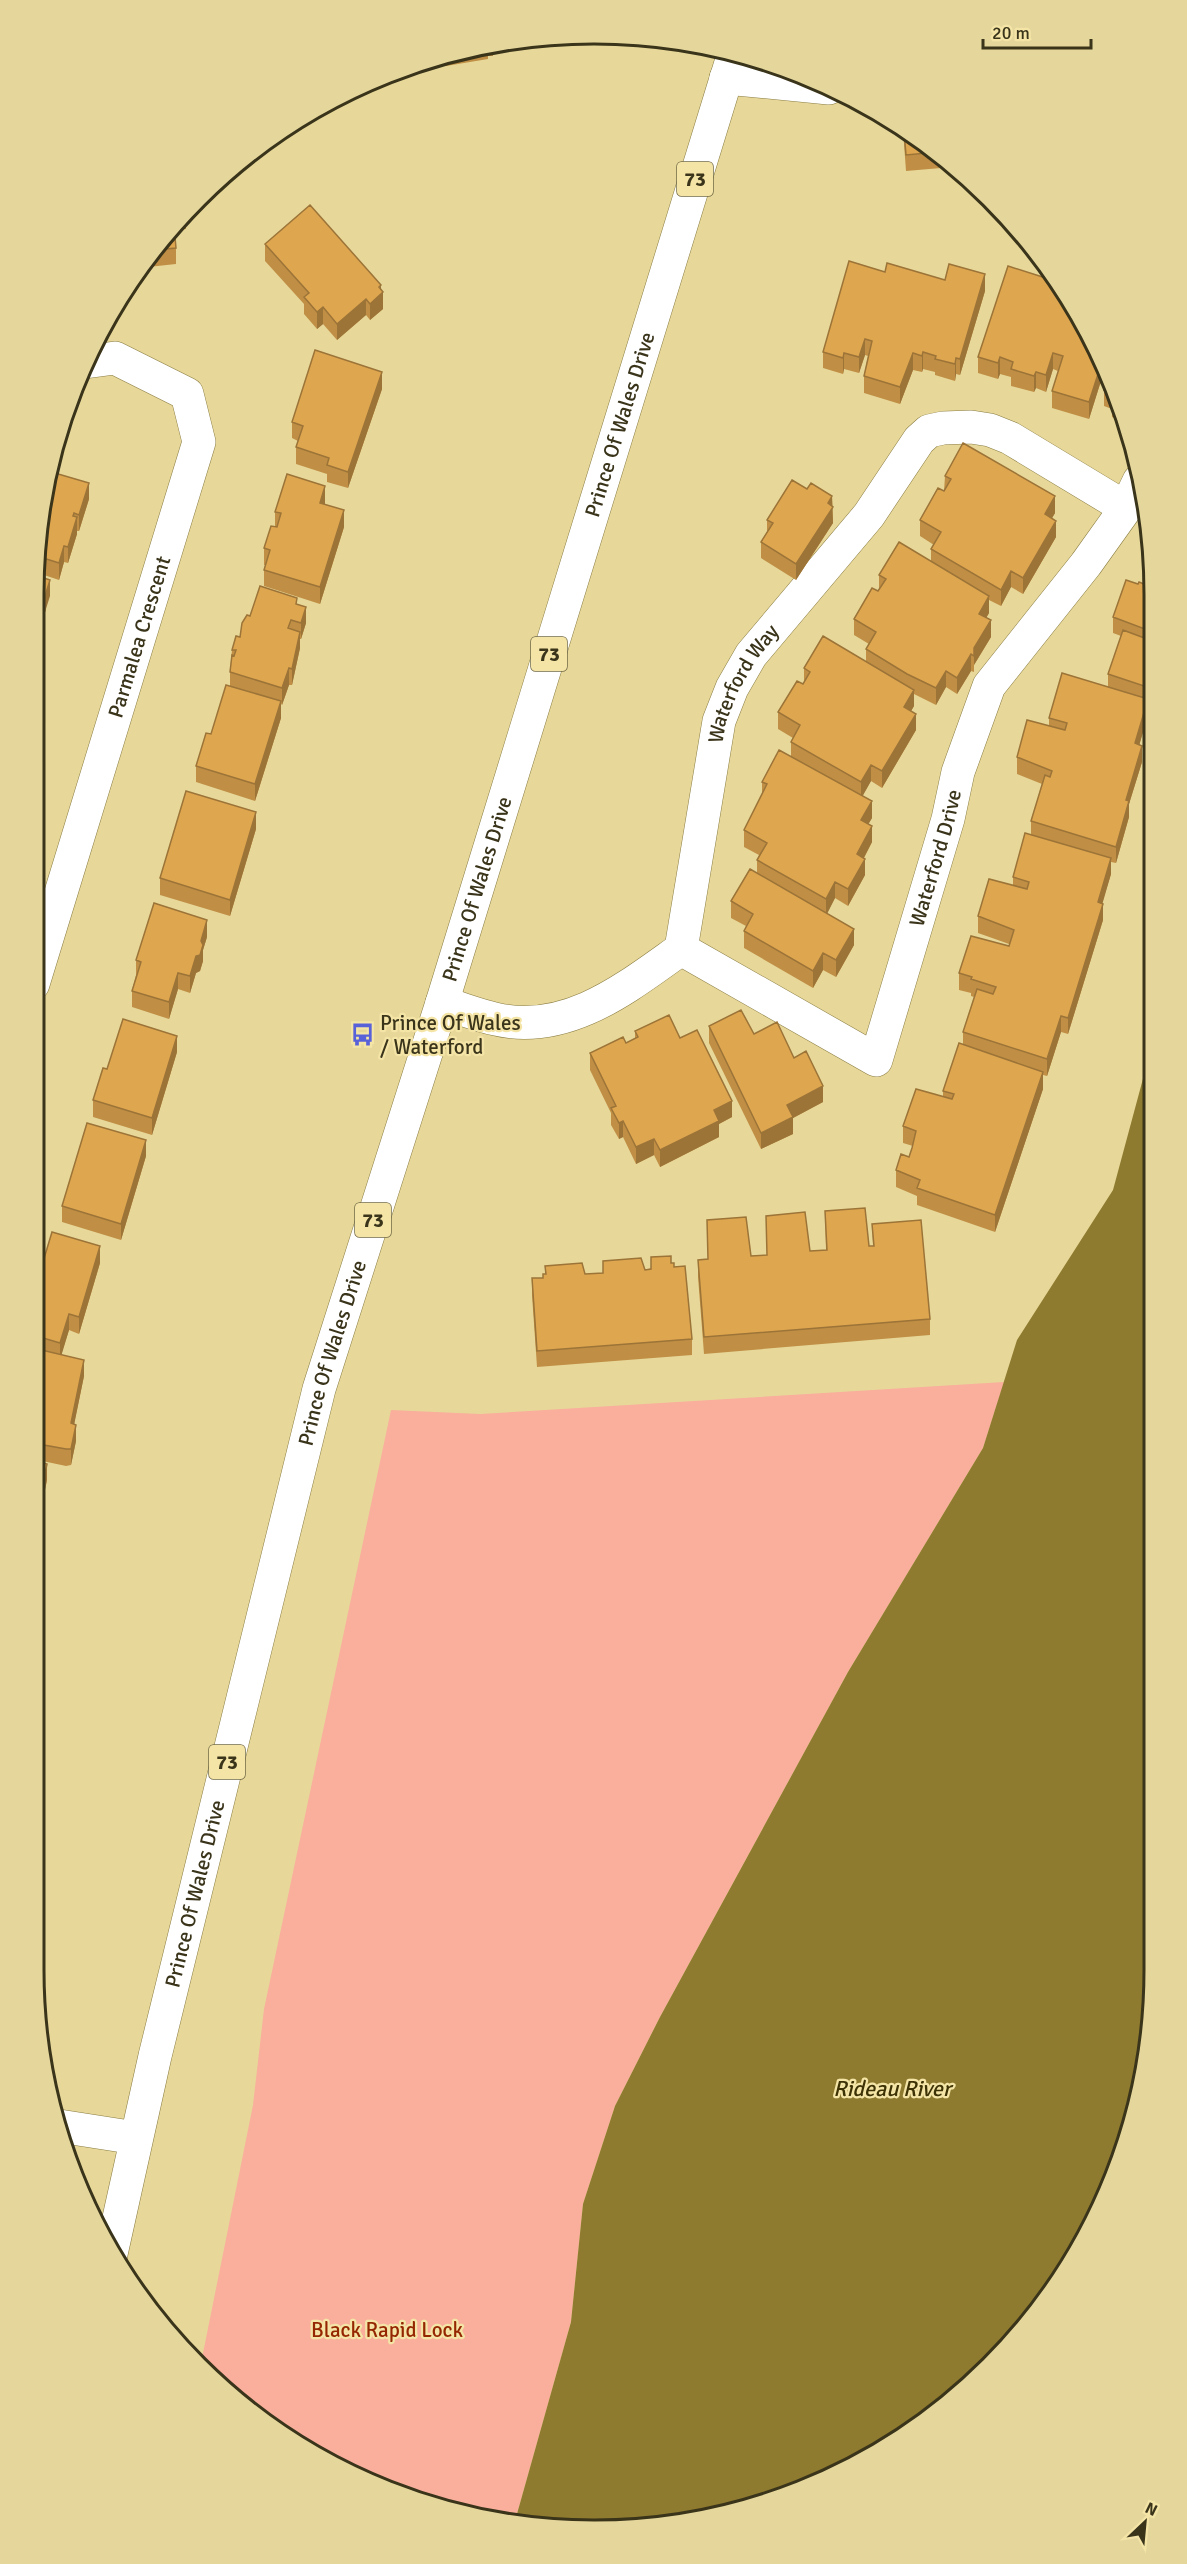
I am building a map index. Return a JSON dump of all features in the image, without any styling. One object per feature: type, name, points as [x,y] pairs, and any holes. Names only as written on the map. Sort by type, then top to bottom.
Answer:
[{"type":"street","points":[[730,65],[781,77]]},
{"type":"street","name":"Prince Of Wales Drive","points":[[114,2240],[136,2138],[319,1389],[442,1002],[730,65]]},
{"type":"street","name":"Parmalea Crescent","points":[[44,948],[199,442],[187,394],[115,358],[95,361]]},
{"type":"street","name":"Waterford Way","points":[[681,949],[719,721],[732,688],[751,655],[869,515],[919,440],[929,431],[943,428],[971,427],[990,430],[1132,494]]},
{"type":"street","name":"Waterford Drive","points":[[681,949],[876,1060],[948,819],[958,772],[989,686],[1086,564],[1132,494]]},
{"type":"street","points":[[442,1002],[496,1019],[549,1022],[584,1011],[627,988],[681,949]]},
{"type":"street","points":[[67,2127],[136,2138]]},
{"type":"green space","name":"Black Rapid Lock","points":[[1004,1382],[983,1448],[848,1672],[660,2017],[615,2106],[583,2204],[571,2322],[517,2515],[451,2502],[383,2479],[350,2464],[318,2447],[259,2407],[202,2356],[253,2105],[264,2009],[391,1410],[480,1414]]},
{"type":"water","name":"Rideau River","points":[[1144,1075],[1144,1970],[1139,2042],[1133,2078],[1125,2113],[1102,2181],[1070,2246],[1030,2305],[1007,2333],[956,2384],[928,2407],[868,2447],[804,2479],[736,2502],[701,2510],[665,2516],[594,2520],[517,2515],[571,2322],[583,2204],[615,2106],[660,2017],[848,1672],[983,1448],[1017,1340],[1113,1190]]},
{"type":"building","points":[[905,140],[923,153],[906,155]]},
{"type":"building","points":[[310,205],[381,285],[379,287],[383,292],[370,304],[366,299],[337,324],[323,307],[317,312],[304,297],[309,293],[265,244]]},
{"type":"building","points":[[175,237],[176,248],[165,249]]},
{"type":"building","points":[[849,261],[885,272],[887,263],[945,280],[949,264],[985,274],[960,359],[956,358],[955,364],[935,359],[936,356],[923,352],[922,356],[913,353],[900,387],[864,376],[872,341],[865,339],[859,357],[844,353],[843,358],[823,352]]},
{"type":"building","points":[[1008,266],[1043,277],[1070,319],[1098,374],[1089,402],[1052,391],[1063,356],[1053,353],[1046,375],[1036,372],[1034,376],[1011,369],[1013,362],[1000,357],[998,363],[978,357]]},
{"type":"building","points":[[315,350],[382,372],[348,472],[327,465],[329,458],[296,447],[303,426],[292,422]]},
{"type":"building","points":[[963,443],[1055,496],[1045,514],[1056,521],[1023,578],[1011,571],[1001,590],[931,549],[941,532],[920,520],[938,488],[944,491],[951,479],[945,476]]},
{"type":"building","points":[[57,474],[89,483],[79,515],[74,513],[73,516],[77,517],[68,547],[64,546],[59,563],[45,559],[48,522]]},
{"type":"building","points":[[287,474],[325,486],[320,503],[344,510],[320,587],[264,570],[270,550],[264,548],[271,526],[277,527],[281,513],[275,512]]},
{"type":"building","points":[[792,480],[807,489],[811,483],[832,496],[828,503],[833,507],[796,564],[761,542],[773,523],[767,520]]},
{"type":"building","points":[[899,542],[989,596],[979,614],[991,620],[974,648],[974,656],[971,654],[957,678],[946,671],[936,688],[907,674],[866,649],[876,632],[854,619],[872,588],[878,591],[886,579],[879,575]]},
{"type":"building","points":[[44,578],[50,580],[44,599]]},
{"type":"building","points":[[1126,580],[1143,584],[1144,629],[1113,617]]},
{"type":"building","points":[[260,586],[297,598],[296,604],[306,607],[301,623],[291,620],[288,628],[300,632],[292,669],[289,668],[282,688],[230,672],[232,655],[234,656],[236,650],[232,650],[236,636],[240,637],[242,623],[247,615],[250,616]]},
{"type":"building","points":[[1123,630],[1144,638],[1144,686],[1108,674]]},
{"type":"building","points":[[823,636],[914,690],[904,707],[916,714],[882,771],[871,765],[861,782],[791,742],[800,725],[778,712],[797,681],[803,684],[810,672],[804,668]]},
{"type":"building","points":[[1062,673],[1144,698],[1144,713],[1135,743],[1142,746],[1126,800],[1129,801],[1116,847],[1031,821],[1045,775],[1050,777],[1052,771],[1017,757],[1027,720],[1065,730],[1067,723],[1049,718]]},
{"type":"building","points":[[226,685],[281,701],[255,784],[196,766],[206,733],[211,734]]},
{"type":"building","points":[[779,750],[872,801],[861,820],[872,826],[857,854],[865,859],[848,889],[835,882],[826,899],[757,860],[767,843],[744,830],[767,784],[762,782]]},
{"type":"building","points":[[186,791],[256,812],[230,900],[160,878]]},
{"type":"building","points":[[1025,833],[1111,858],[1098,902],[1103,904],[1068,1018],[1061,1016],[1047,1059],[963,1032],[977,989],[993,994],[996,987],[959,973],[971,936],[1009,946],[1014,930],[978,916],[989,879],[1027,889],[1029,882],[1013,877]]},
{"type":"building","points":[[750,869],[854,929],[836,960],[823,953],[813,971],[744,931],[753,914],[731,901]]},
{"type":"building","points":[[154,903],[207,920],[200,955],[196,956],[190,976],[178,973],[169,1002],[132,991],[141,962],[136,960]]},
{"type":"building","points":[[741,1010],[754,1034],[777,1022],[794,1058],[806,1051],[823,1086],[787,1105],[793,1117],[761,1133],[709,1026]]},
{"type":"building","points":[[669,1015],[680,1038],[697,1030],[732,1101],[714,1110],[719,1121],[660,1150],[654,1139],[636,1147],[623,1121],[619,1123],[611,1108],[616,1106],[590,1053],[623,1037],[626,1043],[638,1037],[635,1031]]},
{"type":"building","points":[[123,1019],[177,1036],[152,1118],[93,1100],[103,1068],[107,1069]]},
{"type":"building","points":[[959,1043],[1043,1072],[995,1215],[917,1188],[920,1180],[896,1170],[901,1154],[909,1157],[912,1148],[916,1131],[903,1126],[916,1089],[952,1099],[954,1094],[943,1091]]},
{"type":"building","points":[[87,1123],[146,1140],[121,1224],[62,1206]]},
{"type":"building","points":[[865,1208],[869,1246],[874,1246],[872,1224],[921,1220],[930,1319],[704,1337],[698,1260],[708,1259],[707,1220],[746,1217],[751,1256],[767,1255],[766,1216],[805,1212],[810,1251],[827,1250],[825,1211]]},
{"type":"building","points":[[52,1232],[100,1246],[79,1317],[69,1314],[60,1343],[44,1338],[44,1259]]},
{"type":"building","points":[[671,1256],[671,1263],[674,1263],[674,1267],[685,1266],[692,1339],[537,1351],[532,1278],[543,1278],[543,1274],[546,1274],[545,1266],[582,1263],[585,1274],[603,1273],[603,1261],[641,1258],[645,1270],[651,1269],[651,1257]]},
{"type":"building","points":[[44,1351],[84,1360],[71,1423],[76,1425],[71,1449],[44,1445]]},
{"type":"place","name":"Prince Of Wales / Waterford","points":[[362,1035]]}]
